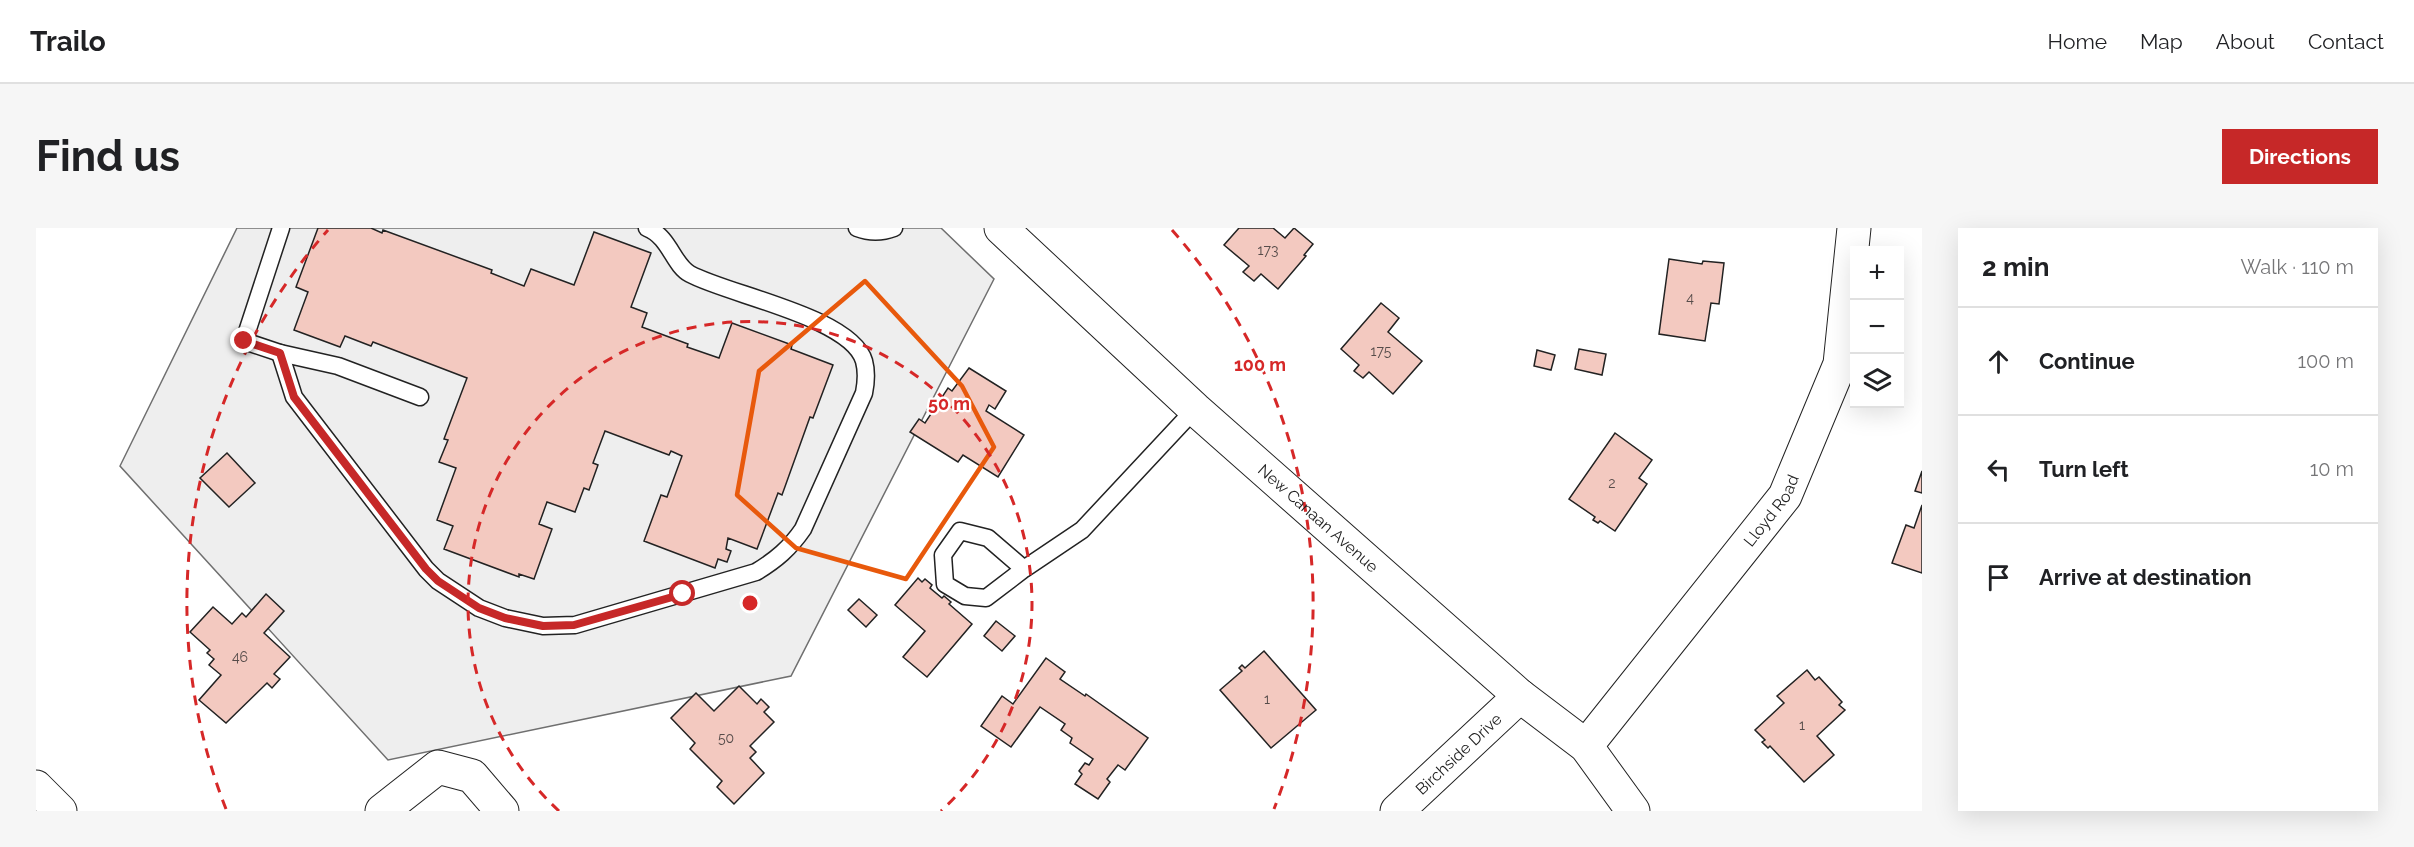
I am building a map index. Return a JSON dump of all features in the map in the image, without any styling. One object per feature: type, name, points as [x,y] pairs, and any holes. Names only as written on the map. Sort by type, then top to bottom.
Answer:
[{"type":"street","name":"New Canaan Avenue","points":[[1001,228],[1195,409],[1520,696],[1586,746],[1633,811]]},
{"type":"street","name":"Lloyd Road","points":[[1586,746],[1785,496],[1840,364],[1854,228]]},
{"type":"street","name":"Birchside Drive","points":[[1397,811],[1520,696]]},
{"type":"street","points":[[382,811],[438,767],[472,776],[502,811]]},
{"type":"street","points":[[36,787],[60,811]]},
{"type":"lane","points":[[281,228],[244,341],[280,353],[338,366],[420,397]]},
{"type":"lane","points":[[280,353],[294,397],[426,569],[438,581],[479,608],[505,618],[543,626],[574,625],[756,572],[775,560],[794,543],[803,529],[858,411],[866,378],[864,361],[859,350],[848,339],[831,328],[688,273],[657,232],[647,228]]},
{"type":"lane","points":[[857,228],[883,232],[894,228]]},
{"type":"lane","points":[[1024,569],[988,538],[960,531],[944,555],[945,584],[965,596],[986,598],[1024,569],[1082,531],[1195,409]]},
{"type":"highlighted area","points":[[865,281],[962,386],[994,447],[906,579],[796,548],[737,495],[759,371]]},
{"type":"shaded area","points":[[237,228],[941,228],[994,279],[791,676],[388,760],[120,466]]},
{"type":"building","points":[[318,228],[371,228],[382,233],[383,230],[492,270],[491,273],[524,286],[531,269],[574,285],[594,232],[651,253],[631,307],[647,313],[642,327],[719,358],[732,323],[792,345],[791,349],[833,365],[813,418],[810,417],[782,495],[778,493],[757,549],[728,538],[726,549],[731,551],[727,562],[718,559],[715,568],[644,541],[661,495],[667,497],[682,456],[671,451],[669,455],[605,431],[593,463],[598,465],[589,490],[584,488],[575,512],[547,502],[539,524],[552,529],[534,579],[519,574],[519,577],[444,549],[453,526],[437,520],[456,468],[439,462],[448,440],[444,439],[467,378],[373,342],[371,346],[345,336],[340,347],[294,330],[308,292],[296,287]]},
{"type":"building","points":[[1239,228],[1273,228],[1285,238],[1294,228],[1313,244],[1304,255],[1306,256],[1278,289],[1261,274],[1254,281],[1243,272],[1249,266],[1224,245]]},
{"type":"building","points":[[1669,259],[1702,264],[1703,261],[1724,263],[1719,304],[1711,303],[1705,341],[1659,334]]},
{"type":"building","points":[[1381,303],[1399,318],[1388,332],[1422,361],[1393,394],[1369,372],[1363,378],[1354,371],[1359,365],[1341,349]]},
{"type":"building","points":[[1579,349],[1606,354],[1602,375],[1575,369]]},
{"type":"building","points":[[1537,350],[1555,355],[1551,370],[1534,366]]},
{"type":"building","points":[[969,368],[1006,391],[995,409],[989,405],[986,411],[1024,435],[998,477],[963,455],[958,462],[910,432],[919,419],[925,423],[948,388],[952,391]]},
{"type":"building","points":[[1615,433],[1652,460],[1639,478],[1647,484],[1615,531],[1600,521],[1598,523],[1593,520],[1595,517],[1569,499]]},
{"type":"building","points":[[227,453],[255,483],[229,507],[200,478]]},
{"type":"building","points":[[1922,471],[1922,493],[1915,491]]},
{"type":"building","points":[[1922,505],[1922,573],[1892,563],[1906,525],[1914,528]]},
{"type":"building","points":[[918,578],[922,582],[925,579],[932,585],[930,588],[951,602],[949,604],[972,624],[927,677],[903,657],[925,631],[895,605]]},
{"type":"building","points":[[266,594],[284,611],[264,633],[290,657],[274,674],[280,679],[272,688],[267,683],[226,723],[199,700],[221,675],[209,665],[214,659],[207,653],[210,650],[190,632],[213,607],[232,624],[242,613],[246,617]]},
{"type":"building","points":[[859,599],[877,615],[866,627],[848,610]]},
{"type":"building","points":[[996,621],[1015,636],[1002,651],[984,636]]},
{"type":"building","points":[[1264,651],[1316,710],[1271,748],[1220,690],[1242,671],[1239,668],[1242,665],[1245,668]]},
{"type":"building","points":[[1046,658],[1065,672],[1060,679],[1085,696],[1086,694],[1148,738],[1125,770],[1118,765],[1107,779],[1110,782],[1098,799],[1075,784],[1082,774],[1079,771],[1085,763],[1089,765],[1093,759],[1070,743],[1072,738],[1061,730],[1065,724],[1040,707],[1011,747],[981,726],[1002,696],[1013,704]]},
{"type":"building","points":[[1807,670],[1815,680],[1819,677],[1842,702],[1839,705],[1845,710],[1817,736],[1834,755],[1804,782],[1770,746],[1768,748],[1762,742],[1765,740],[1755,730],[1784,703],[1777,696]]},
{"type":"building","points":[[739,686],[757,704],[761,699],[769,707],[764,712],[774,722],[750,746],[756,752],[750,758],[764,773],[734,804],[717,787],[722,781],[690,749],[695,743],[671,718],[696,693],[714,711]]},
{"type":"route","points":[[244,341],[280,353],[294,397],[426,569],[455,594],[479,608],[525,623],[558,627],[574,625],[683,594]]}]
